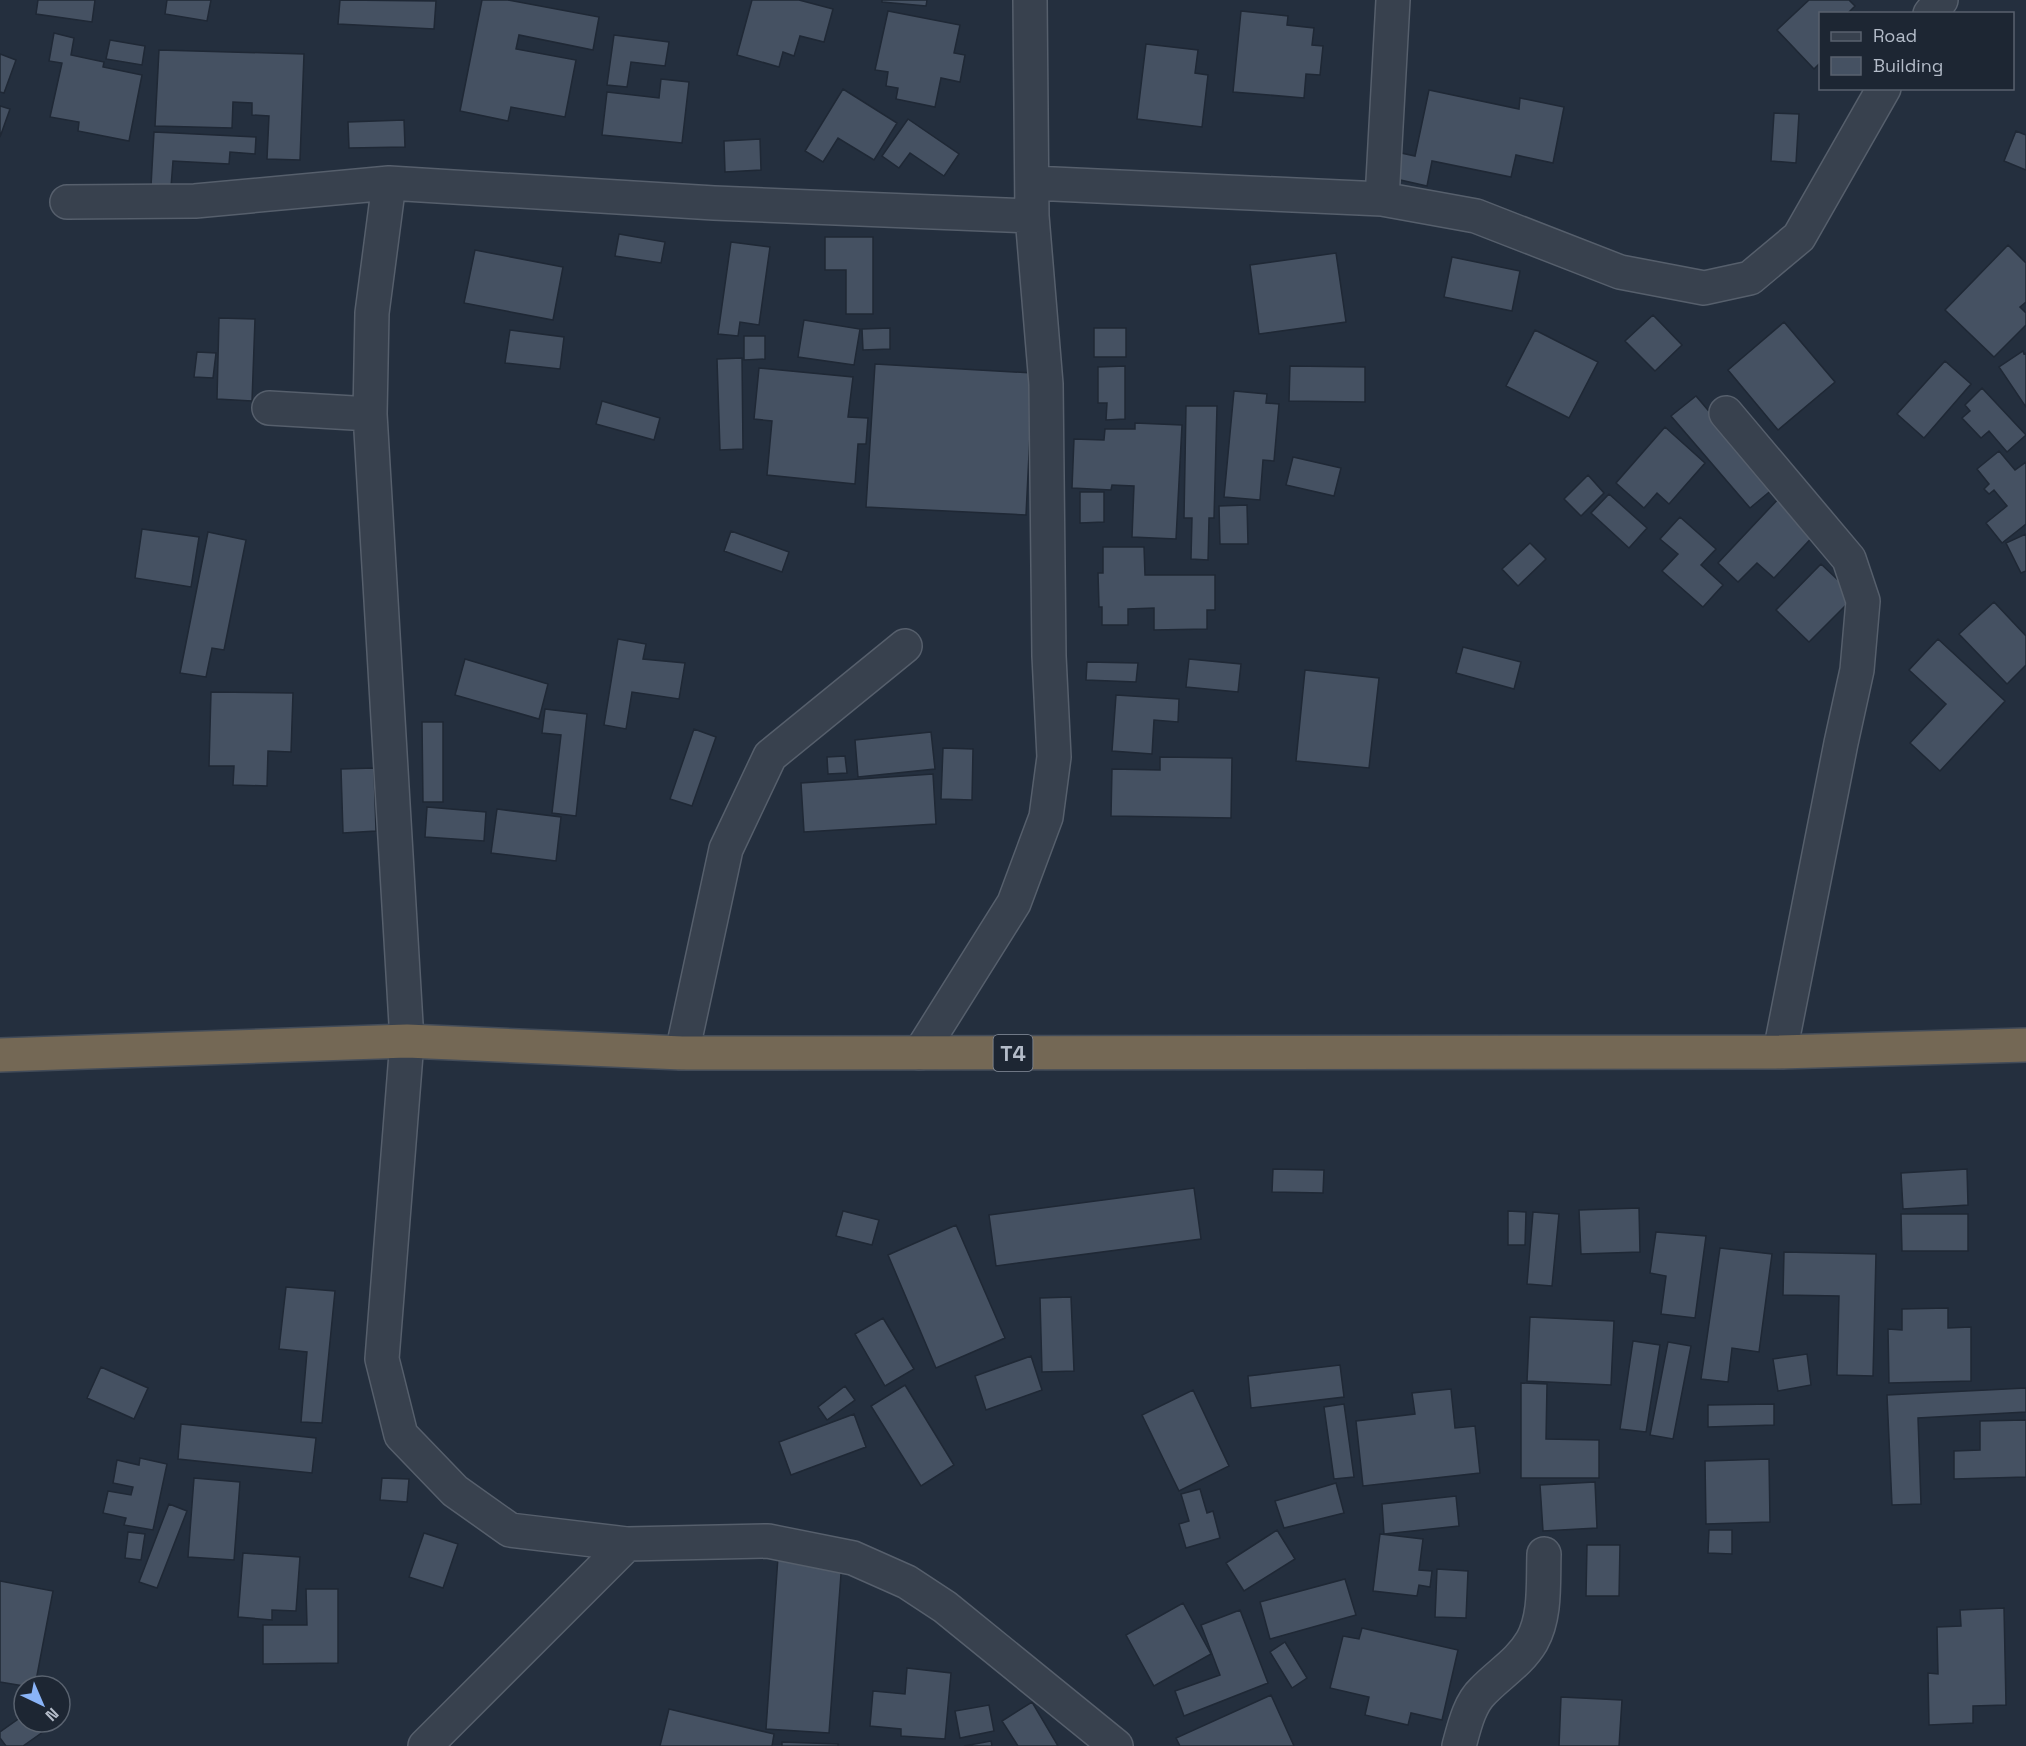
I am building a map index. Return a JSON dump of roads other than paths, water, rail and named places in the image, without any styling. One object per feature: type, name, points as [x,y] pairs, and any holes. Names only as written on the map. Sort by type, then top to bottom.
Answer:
[{"type":"highway","name":"T4","points":[[0,1055],[407,1041],[682,1053],[1780,1052],[2026,1045]]},
{"type":"street","points":[[920,1053],[1014,903],[1046,817],[1054,757],[1049,644],[1046,384],[1032,216],[1030,0]]},
{"type":"street","points":[[1382,199],[1393,0]]},
{"type":"street","points":[[1932,12],[1941,0]]},
{"type":"street","points":[[1032,183],[1382,199],[1476,216],[1620,272],[1704,288],[1750,278],[1799,237],[1883,90]]},
{"type":"street","points":[[67,202],[195,201],[389,183],[714,203],[1032,216]]},
{"type":"street","points":[[389,183],[372,313],[369,414],[407,1041],[382,1359],[401,1435],[455,1491],[510,1530],[627,1544],[768,1541],[853,1558],[907,1582],[945,1607],[1116,1746]]},
{"type":"street","points":[[269,408],[369,414]]},
{"type":"street","points":[[1726,412],[1849,559],[1863,601],[1857,670],[1780,1052]]},
{"type":"street","points":[[682,1053],[726,849],[770,756],[905,646]]},
{"type":"street","points":[[424,1746],[627,1544]]},
{"type":"street","points":[[1459,1746],[1468,1718],[1481,1692],[1513,1666],[1532,1641],[1542,1612],[1544,1554]]}]
